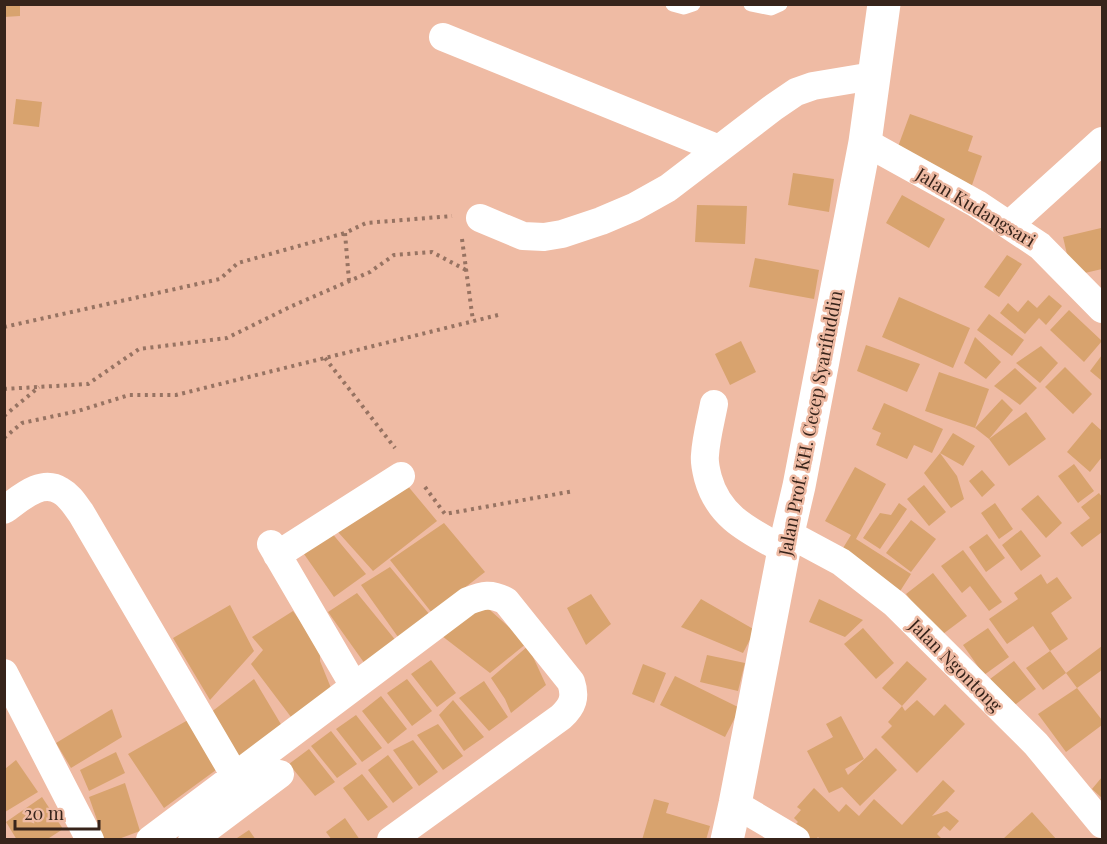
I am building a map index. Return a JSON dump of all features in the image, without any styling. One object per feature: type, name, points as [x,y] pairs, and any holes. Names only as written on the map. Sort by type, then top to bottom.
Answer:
[{"type":"main road","name":"Jalan Prof. KH. Cecep Syarifuddin","points":[[727,840],[785,542],[799,486],[865,142],[884,4]]},
{"type":"street","points":[[443,37],[719,149]]},
{"type":"street","points":[[467,224],[524,236],[544,237],[562,234],[601,221],[634,207],[668,188],[796,92],[813,86],[873,76]]},
{"type":"street","points":[[1009,225],[1102,141]]},
{"type":"street","name":"Jalan Kudangsari","points":[[865,142],[977,204],[1040,246],[1102,309]]},
{"type":"street","name":"Jalan Ngontong","points":[[714,404],[705,454],[705,468],[720,505],[741,525],[841,562],[895,604],[1036,744],[1102,824]]},
{"type":"street","points":[[354,686],[274,549],[407,470]]},
{"type":"street","points":[[4,510],[30,490],[45,487],[60,489],[70,498],[87,523],[235,776]]},
{"type":"street","points":[[150,840],[468,601],[482,596],[496,596],[506,601],[571,682],[575,693],[572,704],[561,717],[391,840]]},
{"type":"street","points":[[4,674],[90,840]]},
{"type":"street","points":[[192,840],[280,774]]},
{"type":"street","points":[[735,804],[796,840]]},
{"type":"lane","points":[[673,4],[684,8],[693,4]]},
{"type":"lane","points":[[751,4],[771,8],[780,4]]},
{"type":"path","points":[[4,327],[220,279],[238,263],[345,233],[366,223],[467,224],[466,270],[472,321]]},
{"type":"path","points":[[345,233],[349,282]]},
{"type":"path","points":[[4,389],[88,384],[139,349],[227,338],[292,306],[370,272],[394,255],[432,252],[466,270]]},
{"type":"path","points":[[4,438],[22,423],[78,411],[129,394],[176,395],[498,315]]},
{"type":"path","points":[[325,358],[407,470],[445,514],[574,491]]},
{"type":"path","points":[[4,416],[39,387]]},
{"type":"building","points":[[4,4],[20,4],[20,16],[4,17]]},
{"type":"building","points":[[16,99],[42,102],[39,127],[13,124]]},
{"type":"building","points":[[910,114],[973,136],[968,151],[982,156],[971,188],[896,152]]},
{"type":"building","points":[[793,173],[834,179],[829,212],[788,205]]},
{"type":"building","points":[[902,195],[945,219],[929,248],[886,223]]},
{"type":"building","points":[[697,205],[747,206],[745,244],[695,242]]},
{"type":"building","points":[[1101,228],[1102,269],[1072,276],[1063,237]]},
{"type":"building","points":[[1007,255],[1022,264],[999,297],[984,287]]},
{"type":"building","points":[[755,258],[819,270],[814,299],[749,287]]},
{"type":"building","points":[[1049,295],[1062,306],[1046,325],[1039,318],[1025,334],[1000,313],[1008,303],[1018,312],[1028,300],[1037,308]]},
{"type":"building","points":[[899,297],[970,328],[953,368],[882,337]]},
{"type":"building","points":[[1069,310],[1102,341],[1084,362],[1050,330]]},
{"type":"building","points":[[989,314],[1024,340],[1012,356],[977,330]]},
{"type":"building","points":[[975,337],[1001,362],[986,379],[964,363]]},
{"type":"building","points":[[741,341],[756,372],[730,385],[715,354]]},
{"type":"building","points":[[866,345],[920,364],[907,392],[857,371]]},
{"type":"building","points":[[1041,346],[1058,363],[1040,383],[1016,363]]},
{"type":"building","points":[[1102,355],[1102,381],[1090,371]]},
{"type":"building","points":[[1065,367],[1092,394],[1073,414],[1045,387]]},
{"type":"building","points":[[1015,368],[1037,388],[1020,405],[994,386]]},
{"type":"building","points":[[939,372],[989,389],[975,428],[925,411]]},
{"type":"building","points":[[1002,399],[1013,410],[989,439],[975,428]]},
{"type":"building","points":[[884,403],[943,429],[932,453],[914,445],[907,459],[876,445],[881,433],[872,429]]},
{"type":"building","points":[[1026,412],[1046,439],[1009,466],[989,439]]},
{"type":"building","points":[[1092,422],[1102,431],[1102,457],[1090,472],[1067,452]]},
{"type":"building","points":[[953,433],[975,446],[963,466],[940,453]]},
{"type":"building","points":[[940,453],[957,476],[964,499],[951,508],[924,473]]},
{"type":"building","points":[[1074,464],[1094,491],[1078,503],[1058,476]]},
{"type":"building","points":[[855,467],[886,484],[856,539],[911,574],[897,596],[837,558],[851,535],[825,521]]},
{"type":"building","points":[[982,470],[995,485],[982,497],[969,481]]},
{"type":"building","points":[[397,473],[437,521],[373,571],[329,522]]},
{"type":"building","points":[[924,485],[946,512],[929,526],[907,499]]},
{"type":"building","points":[[1099,493],[1102,497],[1102,532],[1082,547],[1070,533],[1090,518],[1081,507]]},
{"type":"building","points":[[1038,495],[1062,523],[1046,538],[1021,509]]},
{"type":"building","points":[[899,503],[907,509],[880,549],[863,538],[880,513],[891,515]]},
{"type":"building","points":[[995,503],[1013,529],[999,539],[981,513]]},
{"type":"building","points":[[911,520],[936,539],[911,572],[886,553]]},
{"type":"building","points":[[444,523],[485,572],[432,613],[390,560]]},
{"type":"building","points":[[326,526],[366,574],[334,597],[297,544]]},
{"type":"building","points":[[1021,530],[1041,556],[1021,571],[1002,545]]},
{"type":"building","points":[[987,534],[1005,558],[986,572],[969,547]]},
{"type":"building","points":[[963,550],[1002,602],[989,611],[970,586],[962,593],[941,566]]},
{"type":"building","points":[[390,567],[430,615],[398,637],[361,585]]},
{"type":"building","points":[[933,573],[967,616],[939,637],[906,594]]},
{"type":"building","points":[[1041,574],[1047,584],[1057,577],[1072,598],[1051,613],[1068,639],[1050,651],[1033,626],[1007,644],[989,619],[1018,599],[1014,593]]},
{"type":"building","points":[[357,593],[397,642],[365,664],[328,612]]},
{"type":"building","points":[[591,594],[611,624],[586,645],[567,608]]},
{"type":"building","points":[[701,599],[755,630],[743,653],[681,627]]},
{"type":"building","points":[[819,599],[863,620],[845,637],[809,622]]},
{"type":"building","points":[[482,603],[527,643],[490,673],[442,636]]},
{"type":"building","points":[[230,605],[254,651],[210,700],[173,638]]},
{"type":"building","points":[[293,611],[320,648],[320,661],[331,688],[291,717],[251,664],[263,650],[252,637]]},
{"type":"building","points":[[863,628],[894,663],[876,679],[844,644]]},
{"type":"building","points":[[988,628],[1009,657],[984,675],[963,645]]},
{"type":"building","points":[[528,646],[546,685],[511,713],[491,678]]},
{"type":"building","points":[[1102,646],[1102,670],[1077,688],[1066,673]]},
{"type":"building","points":[[1050,651],[1066,673],[1043,690],[1026,668]]},
{"type":"building","points":[[707,655],[745,663],[738,691],[700,682]]},
{"type":"building","points":[[431,660],[456,693],[437,707],[411,674]]},
{"type":"building","points":[[907,661],[927,679],[902,706],[882,688]]},
{"type":"building","points":[[1014,661],[1036,689],[1012,707],[990,679]]},
{"type":"building","points":[[643,664],[666,673],[654,703],[632,694]]},
{"type":"building","points":[[675,676],[740,708],[725,737],[660,705]]},
{"type":"building","points":[[254,679],[282,726],[239,758],[210,713]]},
{"type":"building","points":[[407,679],[432,711],[412,726],[387,693]]},
{"type":"building","points":[[484,681],[508,717],[489,731],[459,698]]},
{"type":"building","points":[[1077,688],[1102,720],[1102,725],[1066,752],[1038,714]]},
{"type":"building","points":[[381,696],[407,729],[388,744],[362,711]]},
{"type":"building","points":[[453,700],[484,737],[464,751],[439,715]]},
{"type":"building","points":[[917,700],[934,716],[945,704],[965,724],[917,773],[881,737],[892,726],[888,722],[902,706],[905,711]]},
{"type":"building","points":[[112,709],[122,737],[71,768],[56,743]]},
{"type":"building","points":[[356,715],[382,748],[362,762],[336,729]]},
{"type":"building","points":[[841,716],[864,759],[845,769],[848,775],[876,748],[897,770],[860,806],[842,787],[829,793],[807,751],[833,737],[826,724]]},
{"type":"building","points":[[188,720],[216,770],[164,808],[128,754]]},
{"type":"building","points":[[438,724],[463,756],[443,770],[417,735]]},
{"type":"building","points":[[331,731],[357,764],[337,778],[311,746]]},
{"type":"building","points":[[413,740],[438,772],[419,786],[393,750]]},
{"type":"building","points":[[309,749],[335,782],[315,796],[289,764]]},
{"type":"building","points":[[116,752],[125,773],[89,791],[80,770]]},
{"type":"building","points":[[388,755],[413,788],[393,803],[368,770]]},
{"type":"building","points":[[16,760],[38,792],[5,812],[5,769]]},
{"type":"building","points":[[362,774],[388,807],[368,821],[343,788]]},
{"type":"building","points":[[1102,777],[1102,798],[1092,789]]},
{"type":"building","points":[[943,780],[955,791],[932,816],[947,811],[959,821],[950,831],[944,826],[937,834],[943,840],[821,840],[818,837],[815,840],[802,840],[791,829],[798,822],[794,818],[801,810],[797,807],[814,788],[839,812],[846,804],[859,816],[874,799],[902,825]]},
{"type":"building","points":[[125,783],[140,831],[116,840],[104,840],[89,797]]},
{"type":"building","points":[[42,797],[63,829],[46,840],[17,840],[6,822]]},
{"type":"building","points":[[654,799],[669,803],[666,813],[710,826],[706,840],[642,840]]},
{"type":"building","points":[[1032,812],[1057,840],[1002,840]]},
{"type":"building","points":[[345,818],[360,840],[332,840],[326,832]]},
{"type":"building","points":[[249,830],[256,840],[234,840]]}]
